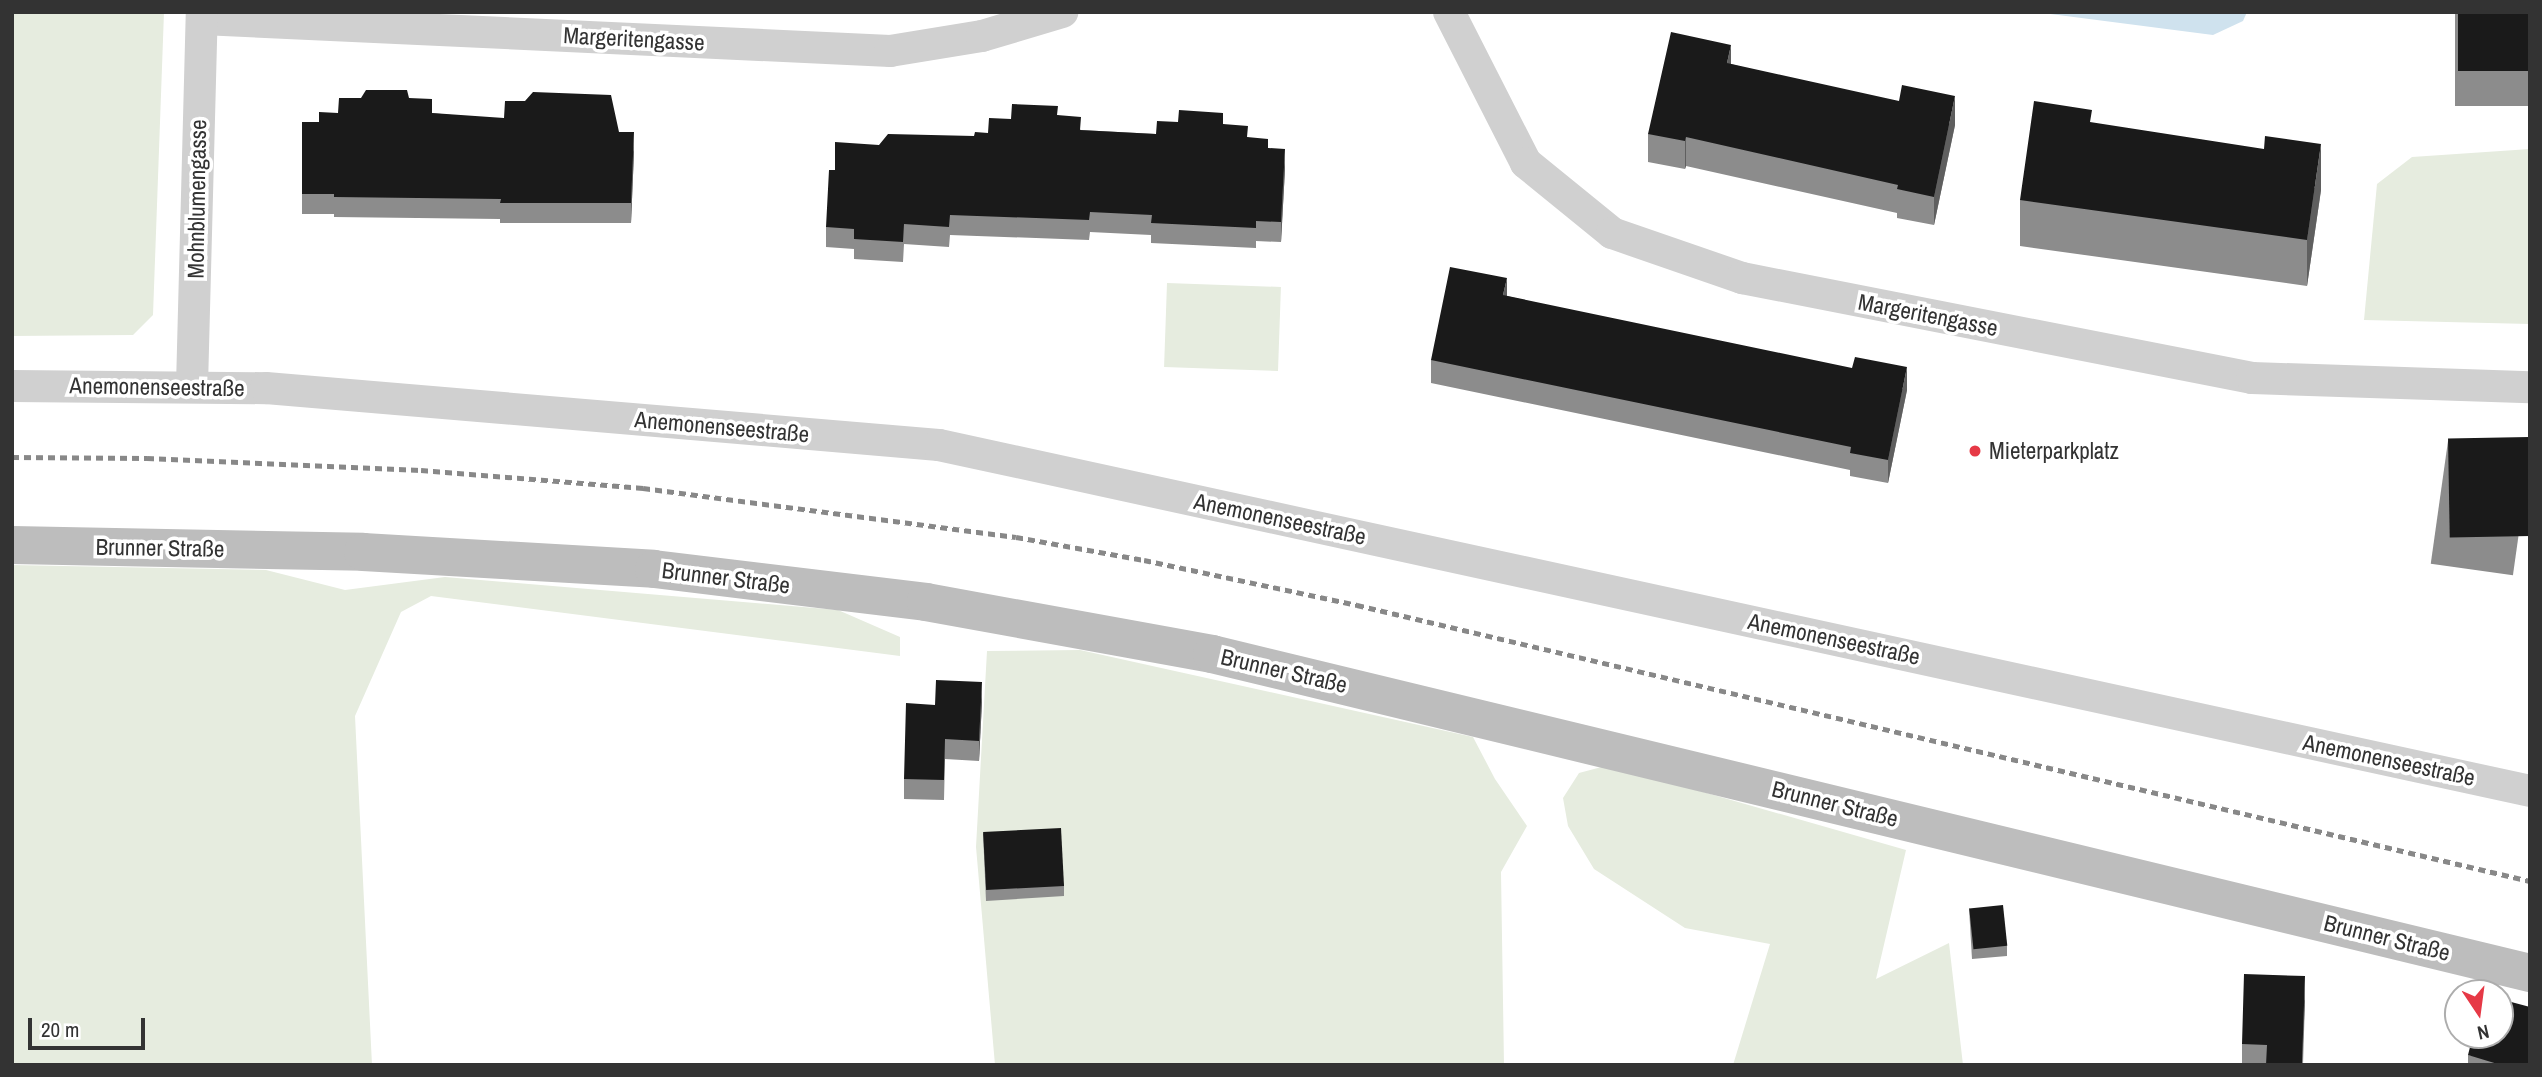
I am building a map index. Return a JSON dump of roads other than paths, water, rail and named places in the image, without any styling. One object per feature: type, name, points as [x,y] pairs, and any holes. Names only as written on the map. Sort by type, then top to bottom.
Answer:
[{"type":"main road","name":"Brunner Straße","points":[[12,545],[363,552],[654,569],[926,602],[1212,654],[2530,973]]},
{"type":"street","name":"Margeritengasse","points":[[202,15],[890,51],[982,36],[1062,12]]},
{"type":"street","name":"Margeritengasse","points":[[1449,12],[1525,163],[1612,233],[1677,256],[1742,278],[2252,378],[2530,387]]},
{"type":"street","name":"Mohnblumengasse","points":[[192,386],[202,15]]},
{"type":"street","name":"Anemonenseestraße","points":[[12,386],[280,389],[939,445],[2530,790]]},
{"type":"water","points":[[2035,12],[2247,12],[2243,21],[2213,35]]},
{"type":"railway","points":[[12,457],[147,458],[421,470],[643,488],[1016,537],[1144,560],[1357,605],[2530,881]]},
{"type":"place","name":"Mieterparkplatz","points":[[1975,451]]}]
